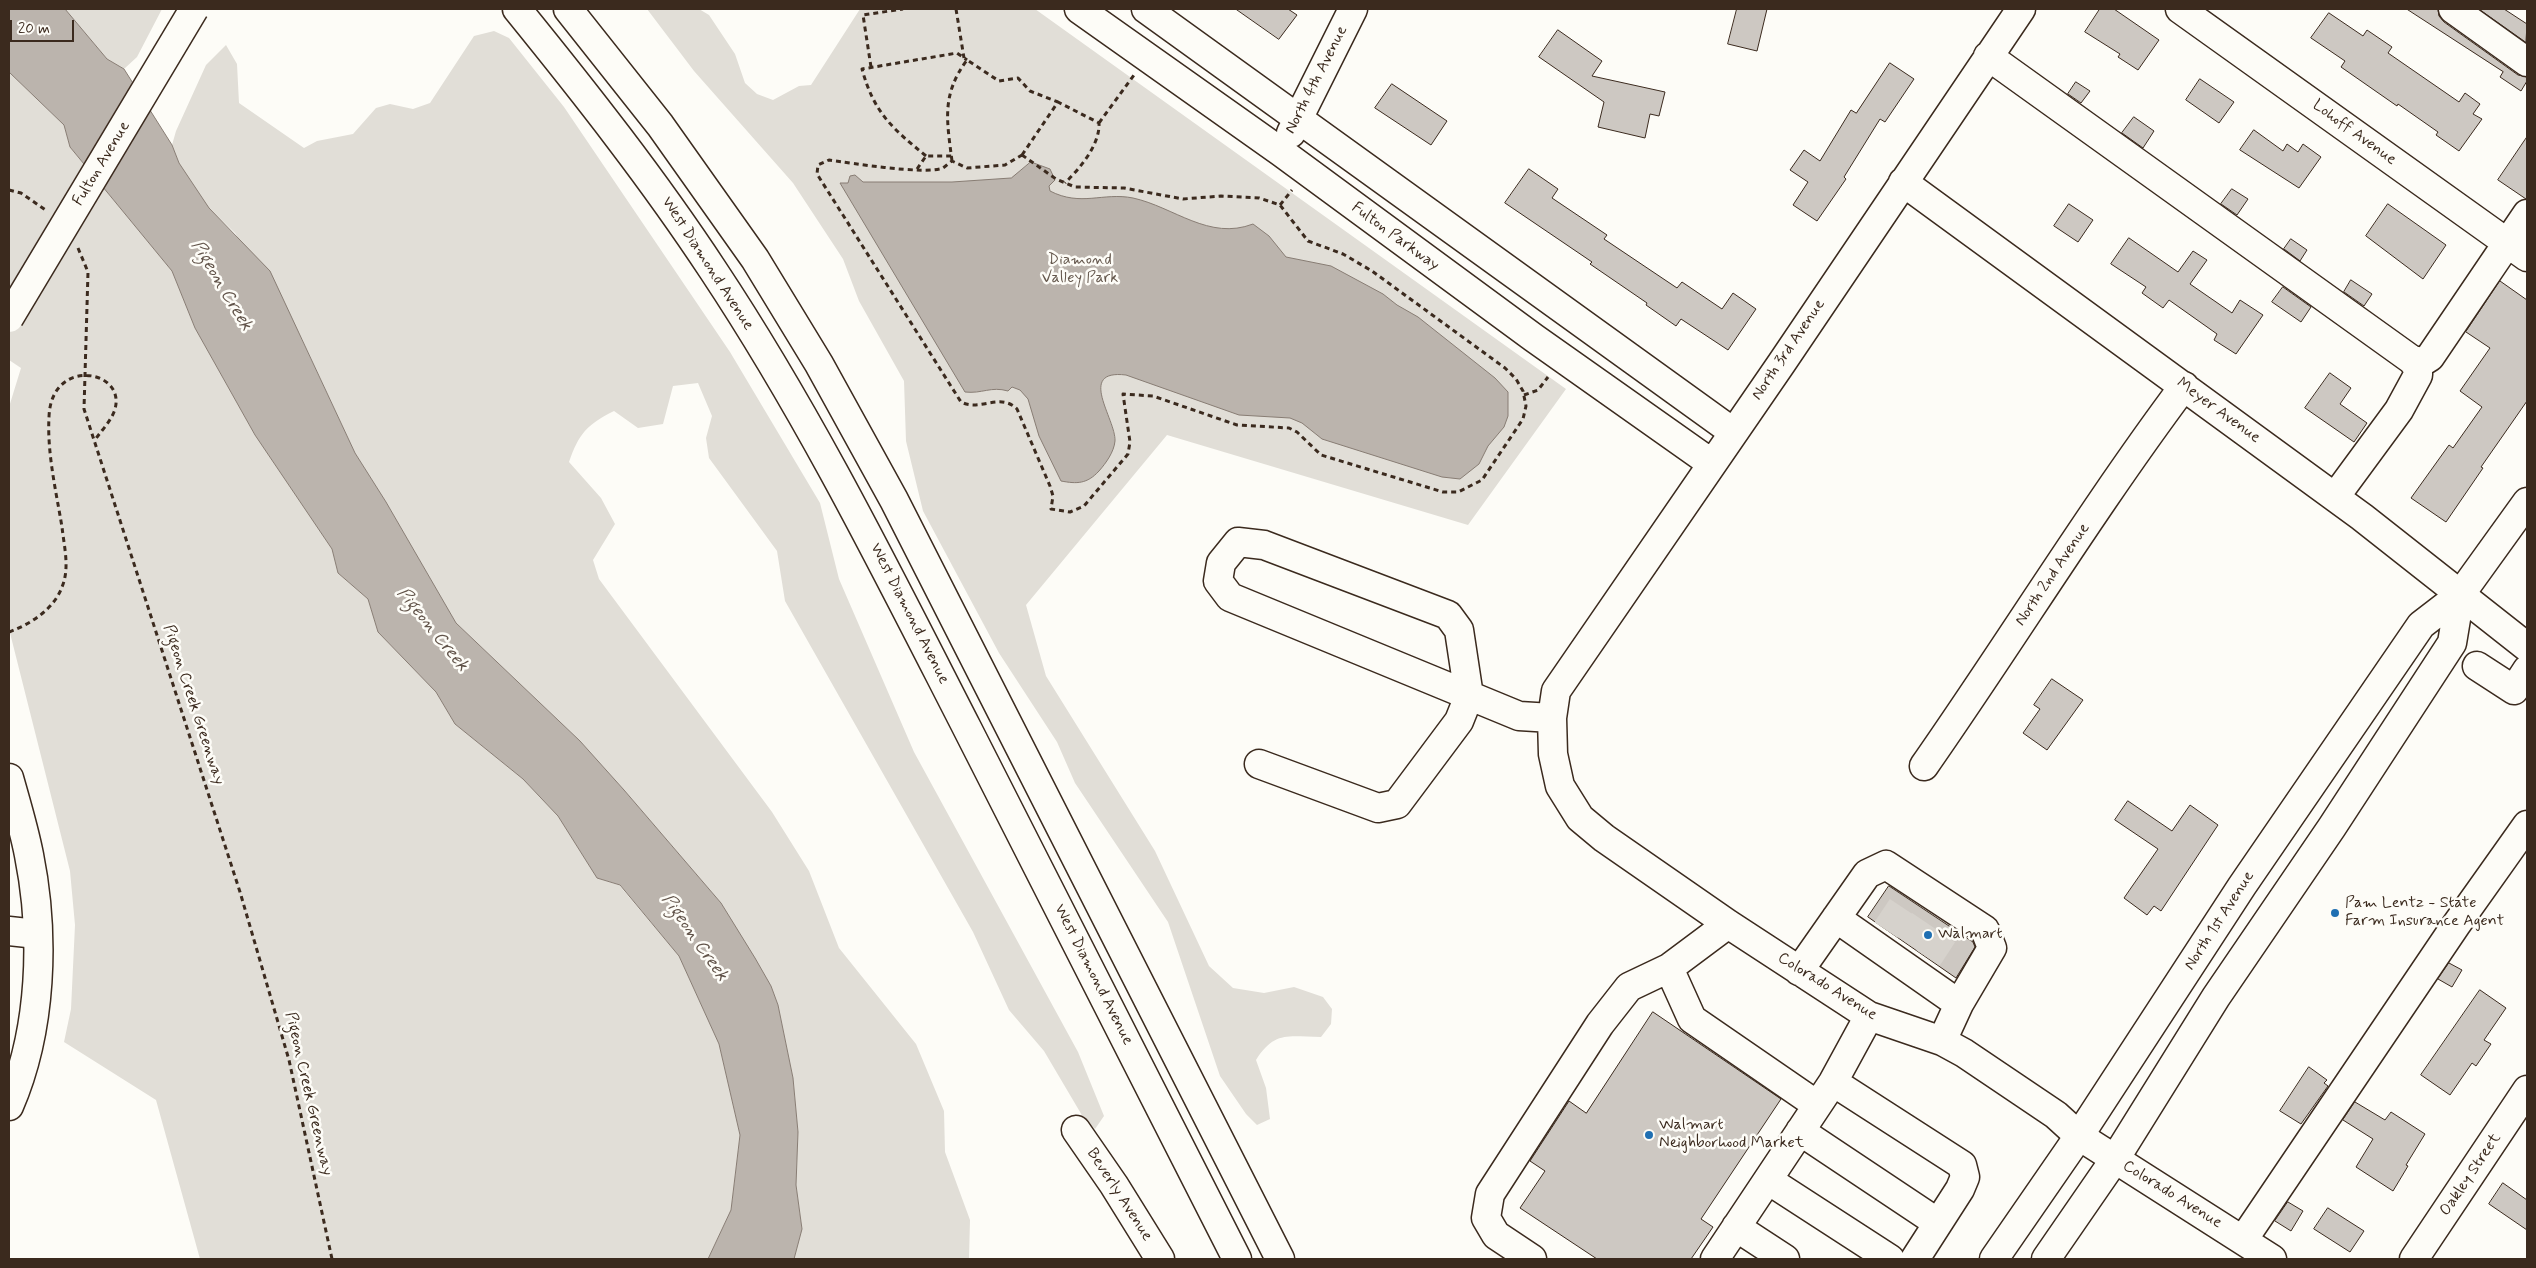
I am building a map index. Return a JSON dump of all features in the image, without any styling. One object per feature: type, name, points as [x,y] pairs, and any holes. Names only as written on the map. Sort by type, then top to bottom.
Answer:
[{"type":"street","name":"Fulton Avenue","points":[[9,318],[194,9]]},
{"type":"street","name":"West Diamond Avenue","points":[[517,9],[600,111],[660,191],[779,374],[850,498],[1237,1259]]},
{"type":"street","points":[[568,9],[660,125],[754,259],[819,364],[894,500],[1280,1259]]},
{"type":"street","name":"Fulton Parkway","points":[[1079,9],[1281,152],[1534,338],[1711,463]]},
{"type":"street","points":[[1146,9],[1300,118],[1556,306],[1733,432]]},
{"type":"street","name":"North 4th Avenue","points":[[1281,152],[1300,118],[1353,9]]},
{"type":"street","name":"North 3rd Avenue","points":[[1556,691],[2021,9]]},
{"type":"street","name":"Lohoff Avenue","points":[[2180,9],[2517,250]]},
{"type":"street","points":[[2453,9],[2527,62]]},
{"type":"street","points":[[1988,56],[2412,360],[2418,368],[2418,376],[2398,410],[2335,497]]},
{"type":"street","name":"Meyer Avenue","points":[[1903,182],[2335,497],[2527,648]]},
{"type":"street","points":[[2412,360],[2422,362],[2430,357],[2517,250],[2527,214]]},
{"type":"street","name":"North 2nd Avenue","points":[[1924,766],[1987,676],[2031,605],[2184,386]]},
{"type":"street","name":"North 1st Avenue","points":[[1994,1259],[2078,1136],[2242,886],[2421,625],[2460,595],[2527,502]]},
{"type":"street","points":[[1259,764],[1378,808],[1397,804],[1459,721],[1470,696],[1459,630],[1448,615],[1264,544],[1238,542],[1221,563],[1218,581],[1230,597],[1470,696],[1519,716],[1552,718]]},
{"type":"street","name":"North 1st Avenue","points":[[2046,1259],[2115,1159],[2216,997],[2332,826],[2452,643],[2460,595]]},
{"type":"street","points":[[2477,666],[2523,686]]},
{"type":"street","name":"Colorado Avenue","points":[[1556,691],[1552,718],[1553,754],[1560,786],[1580,818],[1604,838],[1728,924],[1868,1016],[1942,1041],[1964,1053],[2056,1115],[2078,1136],[2259,1253]]},
{"type":"street","points":[[9,778],[29,854],[35,890],[38,934],[37,974],[32,1018],[21,1072],[9,1106]]},
{"type":"street","points":[[2259,1253],[2456,925],[2527,826]]},
{"type":"street","points":[[1799,971],[1867,874],[1886,865],[1933,905],[1985,930],[1992,948],[1959,1004],[1942,1041]]},
{"type":"street","points":[[1836,918],[1902,952],[1959,1004]]},
{"type":"street","points":[[1532,1259],[1496,1235],[1486,1218],[1490,1194],[1600,1024],[1629,987],[1669,968],[1728,924]]},
{"type":"street","points":[[9,931],[38,934]]},
{"type":"street","points":[[1669,968],[1692,1019],[1817,1105]]},
{"type":"street","points":[[1715,1259],[1832,1082],[1868,1016]]},
{"type":"street","points":[[1832,1082],[1962,1165],[1965,1177],[1915,1259]]},
{"type":"street","name":"Oakley Street","points":[[2414,1259],[2527,1090]]},
{"type":"street","name":"Beverly Avenue","points":[[1076,1130],[1119,1192],[1160,1259]]},
{"type":"street","points":[[1800,1131],[1938,1223]]},
{"type":"street","points":[[1768,1180],[1890,1259]]},
{"type":"street","points":[[1736,1227],[1785,1259]]},
{"type":"path","points":[[871,67],[863,15],[903,9]]},
{"type":"path","points":[[952,161],[947,117],[948,101],[954,80],[965,59],[956,9]]},
{"type":"path","points":[[952,156],[926,156],[895,131],[875,106],[868,91],[862,69],[957,53],[999,81],[1018,78],[1030,91],[1058,102],[1098,122]]},
{"type":"path","points":[[1065,183],[1096,142],[1099,133],[1098,122],[1134,75]]},
{"type":"path","points":[[952,161],[967,168],[1005,165],[1022,155],[1058,102]]},
{"type":"path","points":[[952,161],[942,168],[917,169],[829,160],[821,162],[817,168],[817,174],[961,402],[969,406],[1001,400],[1017,409],[1050,486],[1053,496],[1052,510],[1070,512],[1084,506],[1128,454],[1130,442],[1123,394],[1153,396],[1237,425],[1289,428],[1297,432],[1321,455],[1443,492],[1458,492],[1482,480],[1523,419],[1526,406],[1524,395],[1516,379],[1504,368],[1418,304],[1350,258],[1308,241],[1280,206],[1260,198],[1222,196],[1183,199],[1141,190],[1075,187],[1056,179],[1022,155]]},
{"type":"path","points":[[917,169],[926,156]]},
{"type":"path","points":[[9,190],[21,193],[50,215]]},
{"type":"path","points":[[1280,206],[1293,190]]},
{"type":"path","name":"Pigeon Creek Greenway","points":[[74,241],[88,272],[84,409],[240,892],[289,1060],[332,1259]]},
{"type":"path","points":[[9,632],[39,616],[52,606],[63,585],[66,561],[48,433],[49,411],[62,385],[70,377],[84,374],[102,380],[116,396],[115,411],[94,440]]},
{"type":"path","points":[[1524,395],[1538,390],[1550,375]]},
{"type":"green space","points":[[65,9],[162,9],[137,57],[124,69],[107,59]]},
{"type":"green space","name":"Diamond Valley Park","points":[[647,9],[699,9],[709,15],[735,54],[745,83],[757,94],[773,100],[799,86],[811,85],[860,9],[1035,9],[1566,389],[1468,525],[1167,435],[1026,605],[1046,676],[1155,851],[1209,966],[1233,988],[1264,993],[1294,987],[1323,997],[1332,1009],[1331,1024],[1321,1037],[1284,1037],[1270,1044],[1256,1060],[1266,1088],[1270,1119],[1257,1125],[1246,1114],[1220,1076],[1168,922],[1075,783],[1057,742],[999,653],[923,511],[906,441],[904,381],[859,301],[843,259],[793,183],[694,71]]},
{"type":"green space","points":[[494,31],[509,38],[564,107],[730,352],[820,503],[839,579],[914,752],[1078,1052],[1104,1116],[1095,1129],[1083,1117],[1044,1051],[1009,1010],[973,932],[785,601],[777,551],[709,458],[706,438],[712,416],[698,383],[673,386],[663,424],[638,428],[614,411],[590,426],[580,437],[569,462],[601,498],[615,524],[593,560],[599,579],[772,812],[809,871],[839,948],[916,1044],[944,1111],[945,1152],[970,1220],[969,1259],[794,1259],[802,1228],[796,1185],[798,1132],[793,1078],[778,1005],[771,986],[721,903],[624,790],[580,741],[456,623],[386,502],[355,453],[302,339],[235,233],[209,208],[179,163],[172,145],[176,131],[206,65],[226,45],[237,64],[239,103],[304,148],[317,141],[353,134],[376,108],[390,104],[413,109],[430,103],[474,36]]},
{"type":"green space","points":[[9,72],[64,125],[70,147],[172,271],[195,328],[255,435],[332,549],[338,573],[368,599],[378,632],[436,692],[455,724],[523,779],[558,816],[597,878],[619,885],[679,956],[719,1044],[740,1135],[731,1210],[708,1259],[200,1259],[156,1100],[64,1042],[71,1009],[75,925],[70,871],[9,629],[9,407],[21,368],[9,360]]},
{"type":"water","name":"Pigeon Creek","points":[[9,9],[65,9],[107,59],[124,69],[172,145],[179,163],[209,208],[270,271],[355,453],[386,502],[456,623],[580,741],[721,903],[771,986],[778,1005],[793,1078],[798,1132],[796,1185],[802,1229],[794,1259],[708,1259],[731,1210],[740,1135],[719,1044],[679,956],[620,885],[597,878],[558,816],[523,779],[455,724],[436,692],[378,632],[368,599],[338,573],[332,549],[255,435],[195,328],[172,271],[70,147],[64,125],[9,72]]},
{"type":"water","points":[[1031,162],[1050,169],[1055,180],[1049,186],[1050,191],[1061,196],[1082,199],[1133,198],[1148,202],[1207,226],[1237,228],[1253,224],[1269,236],[1286,257],[1331,266],[1383,294],[1397,305],[1418,317],[1495,378],[1508,392],[1508,416],[1504,427],[1488,446],[1479,464],[1460,479],[1442,477],[1322,439],[1302,423],[1290,418],[1239,415],[1126,375],[1111,375],[1103,380],[1101,387],[1102,398],[1114,432],[1115,441],[1111,453],[1102,468],[1086,481],[1072,483],[1061,481],[1039,436],[1028,399],[1020,390],[1012,387],[1008,391],[996,389],[965,392],[840,183],[848,183],[850,176],[855,175],[863,182],[952,182],[1011,178]]},
{"type":"building","points":[[1236,9],[1288,9],[1297,15],[1279,39]]},
{"type":"building","points":[[1737,9],[1767,9],[1757,51],[1728,44]]},
{"type":"building","points":[[2100,9],[2114,9],[2159,40],[2138,70],[2118,57],[2120,54],[2085,32]]},
{"type":"building","points":[[2407,9],[2438,9],[2439,16],[2444,22],[2518,75],[2527,77],[2527,81],[2521,91],[2500,77],[2503,72]]},
{"type":"building","points":[[2479,9],[2504,9],[2527,24],[2526,42]]},
{"type":"building","points":[[2329,13],[2363,36],[2367,30],[2392,47],[2388,53],[2459,102],[2465,93],[2480,104],[2473,114],[2482,119],[2459,151],[2436,135],[2438,132],[2341,67],[2345,61],[2311,38]]},
{"type":"building","points":[[1558,30],[1602,61],[1592,76],[1665,92],[1659,116],[1650,114],[1645,138],[1598,127],[1604,102],[1539,57]]},
{"type":"building","points":[[1890,63],[1914,79],[1885,122],[1880,119],[1844,177],[1846,179],[1817,221],[1793,205],[1808,182],[1790,170],[1804,150],[1820,161],[1851,110],[1856,113]]},
{"type":"building","points":[[2200,79],[2234,102],[2219,123],[2186,100]]},
{"type":"building","points":[[2076,82],[2090,91],[2081,103],[2068,94]]},
{"type":"building","points":[[1392,84],[1447,121],[1431,145],[1375,108]]},
{"type":"building","points":[[2134,117],[2154,131],[2143,148],[2122,133]]},
{"type":"building","points":[[2254,130],[2283,151],[2287,144],[2298,152],[2303,144],[2321,157],[2299,188],[2240,150]]},
{"type":"building","points":[[2527,137],[2527,199],[2526,199],[2498,180]]},
{"type":"building","points":[[1529,169],[1558,189],[1552,198],[1607,235],[1604,239],[1677,288],[1682,282],[1722,309],[1733,293],[1756,309],[1728,350],[1681,319],[1676,326],[1646,305],[1647,303],[1590,264],[1592,262],[1505,203]]},
{"type":"building","points":[[2232,189],[2248,199],[2237,215],[2221,204]]},
{"type":"building","points":[[2069,204],[2093,220],[2078,242],[2054,226]]},
{"type":"building","points":[[2388,204],[2446,245],[2423,279],[2366,236]]},
{"type":"building","points":[[2129,238],[2178,272],[2193,251],[2207,260],[2190,284],[2232,313],[2240,300],[2263,315],[2236,354],[2214,340],[2217,334],[2169,300],[2163,308],[2142,293],[2146,287],[2111,264]]},
{"type":"building","points":[[2291,239],[2307,250],[2300,261],[2284,249]]},
{"type":"building","points":[[2351,280],[2372,294],[2364,306],[2344,292]]},
{"type":"building","points":[[2500,281],[2527,300],[2527,401],[2481,467],[2483,468],[2446,522],[2411,498],[2449,445],[2453,448],[2482,407],[2460,391],[2490,348],[2466,332]]},
{"type":"building","points":[[2283,287],[2311,307],[2301,322],[2272,302]]},
{"type":"building","points":[[2330,373],[2351,388],[2340,404],[2367,423],[2354,442],[2305,408]]},
{"type":"building","points":[[2052,679],[2083,700],[2047,750],[2023,733],[2040,709],[2034,705]]},
{"type":"building","points":[[2128,801],[2172,831],[2190,805],[2218,825],[2161,911],[2154,906],[2147,915],[2124,898],[2158,849],[2115,820]]},
{"type":"building","name":"Walmart","points":[[1889,886],[1973,942],[1975,947],[1956,978],[1868,917]]},
{"type":"building","points":[[2449,963],[2462,970],[2452,987],[2438,979]]},
{"type":"building","points":[[2480,990],[2506,1008],[2484,1040],[2491,1044],[2476,1066],[2472,1063],[2450,1095],[2421,1075]]},
{"type":"building","name":"Walmart Neighborhood Market","points":[[1653,1012],[1781,1099],[1701,1219],[1713,1227],[1691,1259],[1597,1259],[1520,1208],[1545,1171],[1530,1161],[1569,1101],[1586,1113]]},
{"type":"building","points":[[2309,1067],[2327,1080],[2324,1083],[2328,1086],[2301,1124],[2280,1111]]},
{"type":"building","points":[[2355,1102],[2385,1120],[2391,1112],[2425,1134],[2393,1191],[2356,1167],[2373,1139],[2343,1120]]},
{"type":"building","points":[[2503,1183],[2527,1200],[2527,1230],[2489,1204]]},
{"type":"building","points":[[2288,1202],[2303,1211],[2291,1231],[2275,1221]]},
{"type":"building","points":[[2328,1208],[2364,1231],[2350,1252],[2314,1229]]},
{"type":"tunnel","points":[[1886,930],[1908,897]]},
{"type":"tunnel","points":[[1908,944],[1929,913]]},
{"type":"tunnel","points":[[1928,958],[1949,926]]},
{"type":"place","name":"Pam Lentz - State Farm Insurance Agent","points":[[2335,913]]},
{"type":"place","name":"Walmart","points":[[1928,935]]},
{"type":"place","name":"Walmart Neighborhood Market","points":[[1649,1135]]}]
